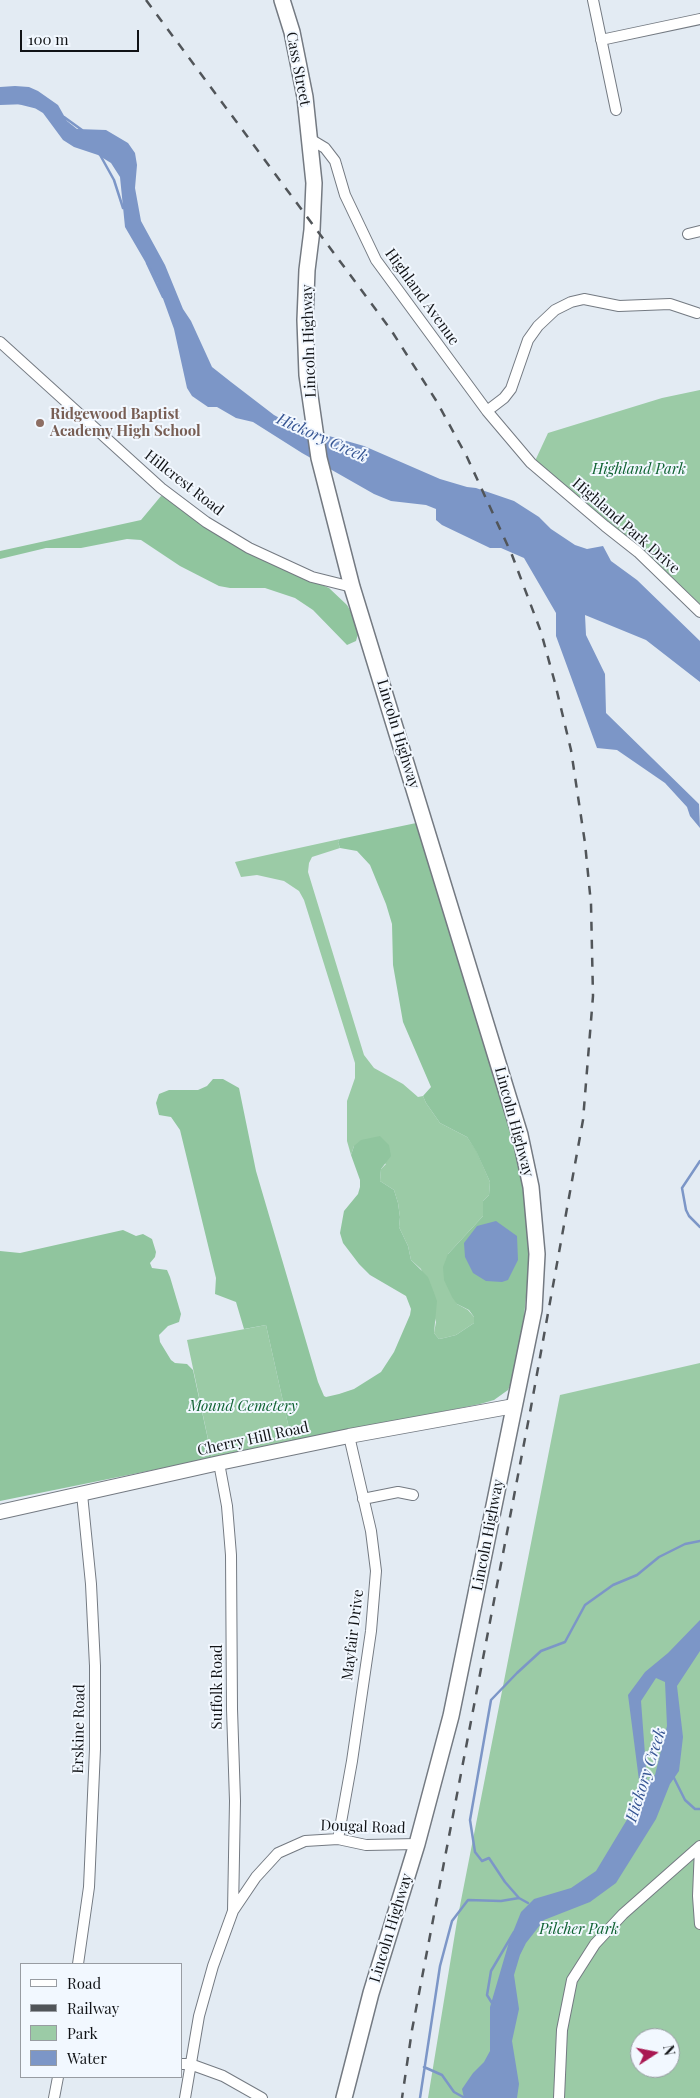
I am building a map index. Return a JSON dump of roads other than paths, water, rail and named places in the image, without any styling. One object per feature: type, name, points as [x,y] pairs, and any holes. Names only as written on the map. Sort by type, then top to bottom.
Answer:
[{"type":"main road","name":"Cass Street","points":[[282,0],[292,32],[306,97],[310,139]]},
{"type":"main road","name":"Lincoln Highway","points":[[310,139],[314,183],[305,320],[313,425],[326,490],[352,587],[517,1126],[531,1187],[537,1254],[534,1310],[451,1716],[417,1844],[371,1993],[344,2098]]},
{"type":"street","points":[[593,0],[616,110]]},
{"type":"street","points":[[601,40],[700,19]]},
{"type":"street","name":"Highland Avenue","points":[[310,139],[325,148],[336,161],[345,195],[376,260],[487,411],[531,463]]},
{"type":"street","points":[[688,234],[700,231]]},
{"type":"street","points":[[487,411],[504,398],[510,389],[528,340],[538,326],[555,310],[571,302],[584,299],[619,306],[670,304],[697,313]]},
{"type":"street","name":"Hillcrest Road","points":[[0,342],[161,488],[206,522],[250,548],[312,577],[352,587]]},
{"type":"street","name":"Highland Park Drive","points":[[531,463],[638,552],[700,612]]},
{"type":"street","name":"Cherry Hill Road","points":[[0,1512],[349,1436],[514,1406]]},
{"type":"street","name":"Mayfair Drive","points":[[338,1839],[352,1761],[371,1631],[376,1571],[371,1531],[349,1436]]},
{"type":"street","name":"Suffolk Road","points":[[219,1463],[227,1506],[231,1555],[232,1709],[235,1801],[233,1911]]},
{"type":"street","points":[[364,1499],[398,1492],[413,1495]]},
{"type":"street","name":"Erskine Road","points":[[78,1963],[89,1887],[95,1749],[95,1666],[91,1584],[82,1494]]},
{"type":"street","name":"Dougal Road","points":[[185,2098],[186,2064],[213,1966],[233,1911],[256,1877],[278,1853],[305,1841],[338,1839],[366,1845],[417,1844]]},
{"type":"street","points":[[700,1846],[698,1896],[700,1924]]},
{"type":"street","points":[[559,2098],[562,2030],[572,1980],[594,1944],[654,1885],[700,1846]]},
{"type":"street","points":[[186,2064],[223,2076],[262,2098]]},
{"type":"street","points":[[54,2098],[58,2078]]},
{"type":"water","points":[[0,87],[29,87],[38,91],[58,105],[67,121],[77,129],[106,130],[128,143],[135,153],[137,165],[135,188],[141,221],[165,265],[183,309],[191,321],[212,367],[274,415],[294,426],[364,446],[440,479],[476,488],[514,501],[539,517],[551,529],[575,545],[587,549],[603,546],[611,561],[637,580],[700,641],[700,682],[646,640],[585,615],[586,635],[605,674],[606,713],[699,804],[700,828],[690,816],[687,807],[665,783],[617,750],[597,748],[556,636],[556,613],[524,558],[501,548],[490,548],[442,525],[436,520],[436,509],[426,505],[391,501],[374,494],[302,453],[253,422],[236,418],[217,407],[208,407],[192,396],[187,388],[174,329],[157,282],[125,227],[120,177],[111,163],[98,155],[74,147],[63,140],[43,113],[28,104],[0,105]]},
{"type":"water","points":[[496,1221],[517,1236],[518,1260],[508,1280],[502,1282],[486,1281],[473,1273],[465,1257],[464,1243],[477,1226]]},
{"type":"water","points":[[700,1620],[700,1651],[677,1686],[683,1737],[679,1771],[670,1784],[656,1819],[616,1883],[590,1902],[544,1920],[526,1943],[520,1955],[514,1975],[519,2009],[512,2041],[519,2084],[517,2098],[464,2098],[462,2089],[473,2073],[484,2062],[490,2051],[490,2007],[509,1942],[521,1912],[534,1899],[571,1888],[596,1871],[637,1803],[640,1788],[628,1695],[645,1672],[668,1653]],"holes":[[[656,1678],[665,1682],[667,1726],[655,1775],[647,1781],[641,1701]]]},
{"type":"waterway","name":"Hickory Creek","points":[[19,103],[35,107]]},
{"type":"waterway","name":"Hickory Creek","points":[[64,117],[82,130]]},
{"type":"waterway","name":"Hickory Creek","points":[[99,153],[114,180],[123,208]]},
{"type":"waterway","name":"Hickory Creek","points":[[147,263],[163,297]]},
{"type":"waterway","points":[[700,1161],[682,1188],[686,1210],[700,1227]]},
{"type":"waterway","points":[[528,1903],[519,1898],[505,1882],[489,1858],[482,1861],[475,1852],[470,1820],[491,1700],[541,1651],[565,1642],[585,1605],[613,1585],[637,1575],[659,1557],[685,1544],[700,1541]]},
{"type":"waterway","points":[[674,1778],[685,1800],[695,1809],[700,1809]]},
{"type":"waterway","points":[[420,2098],[440,1966],[452,1921],[468,1900],[501,1901],[519,1898]]},
{"type":"waterway","name":"Hickory Creek","points":[[492,2003],[487,1995],[491,1971],[514,1932]]},
{"type":"waterway","points":[[424,2067],[442,2075],[454,2092],[465,2098]]},
{"type":"railway","points":[[146,0],[391,330],[437,402],[467,457],[512,555],[541,632],[571,750],[585,843],[591,904],[593,996],[583,1120],[531,1407],[412,2030],[402,2098]]},
{"type":"place","name":"Ridgewood Baptist Academy High School","points":[[40,423]]},
{"type":"park label","name":"Highland Park","points":[[639,469]]},
{"type":"park label","name":"Mound Cemetery","points":[[243,1406]]},
{"type":"park label","name":"Pilcher Park","points":[[579,1929]]}]
